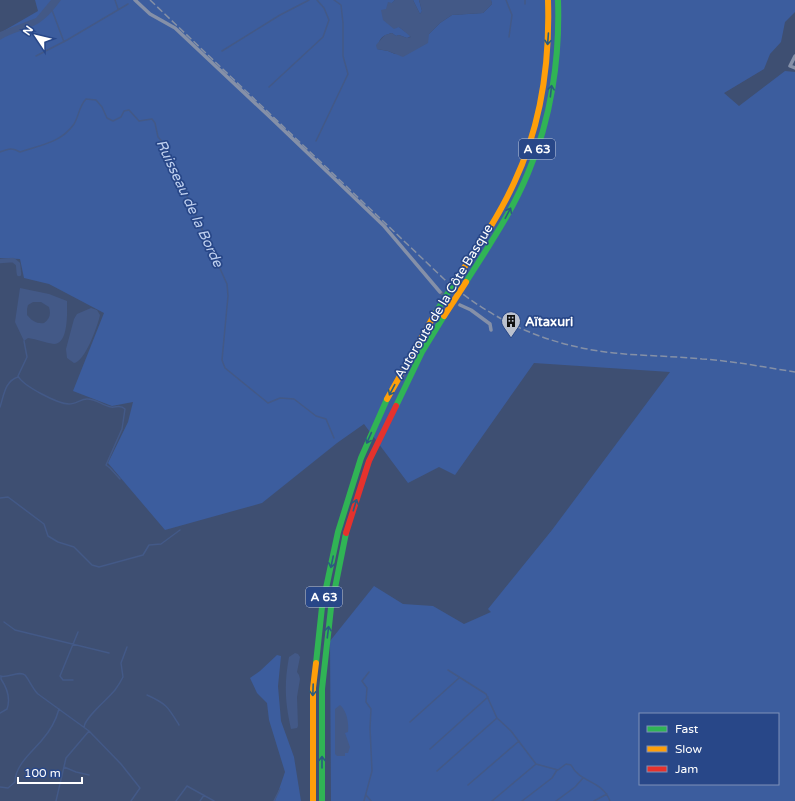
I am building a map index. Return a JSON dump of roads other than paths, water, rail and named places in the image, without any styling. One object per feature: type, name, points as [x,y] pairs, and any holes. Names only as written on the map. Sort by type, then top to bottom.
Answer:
[{"type":"highway","name":"Autoroute de la Côte Basque","points":[[313,801],[312,688],[322,607],[338,532],[361,458],[385,402],[412,353],[458,276],[488,230],[514,182],[526,153],[542,96],[549,37],[548,0]]},
{"type":"highway","name":"Autoroute de la Côte Basque","points":[[322,801],[322,689],[331,608],[350,519],[369,461],[394,407],[422,352],[510,210],[534,157],[544,127],[551,97],[558,35],[558,0]]},
{"type":"street","points":[[135,0],[150,14],[169,24],[182,34],[384,226],[440,292]]},
{"type":"street","points":[[795,56],[790,66],[795,68]]},
{"type":"street","points":[[460,305],[471,310],[490,324],[491,330]]},
{"type":"waterway","points":[[115,0],[118,9]]},
{"type":"waterway","points":[[222,51],[280,15],[309,0]]},
{"type":"waterway","points":[[269,87],[323,37],[329,20],[324,8],[317,0]]},
{"type":"waterway","points":[[316,141],[348,74],[343,56],[343,23],[341,5],[334,0]]},
{"type":"waterway","points":[[506,0],[512,15],[509,37]]},
{"type":"waterway","points":[[36,56],[67,40],[128,4]]},
{"type":"waterway","points":[[52,10],[64,42]]},
{"type":"waterway","name":"Ruisseau de la Borde","points":[[0,152],[10,149],[15,149],[20,152],[50,142],[63,135],[74,124],[86,99],[96,100],[102,107],[107,118],[113,121],[121,117],[124,111],[129,110],[139,121],[152,119],[155,123],[158,137],[166,146],[172,170],[181,183],[227,284],[228,296],[222,360],[225,368],[268,403],[280,398],[294,399],[316,416],[326,419],[334,438]]},
{"type":"waterway","points":[[0,261],[13,260],[18,264],[19,274]]},
{"type":"waterway","points":[[24,341],[27,357],[18,376],[27,385],[49,398],[64,403],[72,404],[85,399],[90,399],[111,407],[120,406],[125,409],[122,429],[106,465],[120,479]]},
{"type":"waterway","points":[[0,407],[8,385],[18,377]]},
{"type":"waterway","points":[[0,498],[8,497],[44,524],[48,536],[58,542],[74,547],[92,565],[99,567],[143,555],[149,545],[161,544],[180,530]]},
{"type":"waterway","points":[[4,622],[15,630],[109,653]]},
{"type":"waterway","points":[[73,680],[63,680],[60,676],[78,632]]},
{"type":"waterway","points":[[84,727],[88,718],[115,690],[122,679],[121,663],[127,647]]},
{"type":"waterway","points":[[448,670],[486,694],[497,718],[511,731],[536,764],[558,770],[566,764],[571,765],[580,775],[602,789],[610,801]]},
{"type":"waterway","points":[[364,801],[372,771],[370,728],[371,709],[366,702],[367,688],[362,681],[369,672]]},
{"type":"waterway","points":[[0,676],[3,677],[20,673],[25,675],[38,694],[89,731],[121,764],[140,788],[131,801]]},
{"type":"waterway","points":[[0,713],[7,709],[9,701],[7,690],[1,677]]},
{"type":"waterway","points":[[410,722],[459,678]]},
{"type":"waterway","points":[[147,695],[163,704],[179,725]]},
{"type":"waterway","points":[[430,749],[488,697]]},
{"type":"waterway","points":[[0,787],[8,788],[15,782],[21,764],[48,733],[59,709]]},
{"type":"waterway","points":[[437,771],[497,718]]},
{"type":"waterway","points":[[56,801],[66,758],[89,731]]},
{"type":"waterway","points":[[468,785],[519,741]]},
{"type":"waterway","points":[[492,801],[536,764]]},
{"type":"waterway","points":[[64,767],[89,775]]},
{"type":"waterway","points":[[522,801],[552,778],[557,770]]},
{"type":"waterway","points":[[556,801],[575,787],[583,778]]},
{"type":"waterway","points":[[176,801],[187,786],[214,801]]},
{"type":"waterway","points":[[274,801],[280,789]]},
{"type":"waterway","points":[[594,801],[607,794]]},
{"type":"waterway","points":[[200,801],[204,795]]},
{"type":"waterway","points":[[366,795],[371,801]]},
{"type":"tunnel","points":[[440,292],[460,305]]},
{"type":"railway","points":[[150,0],[444,279],[483,308],[523,330],[567,345],[590,350],[725,361],[795,372]]},
{"type":"place","name":"Aïtaxuri","points":[[511,338]]}]
